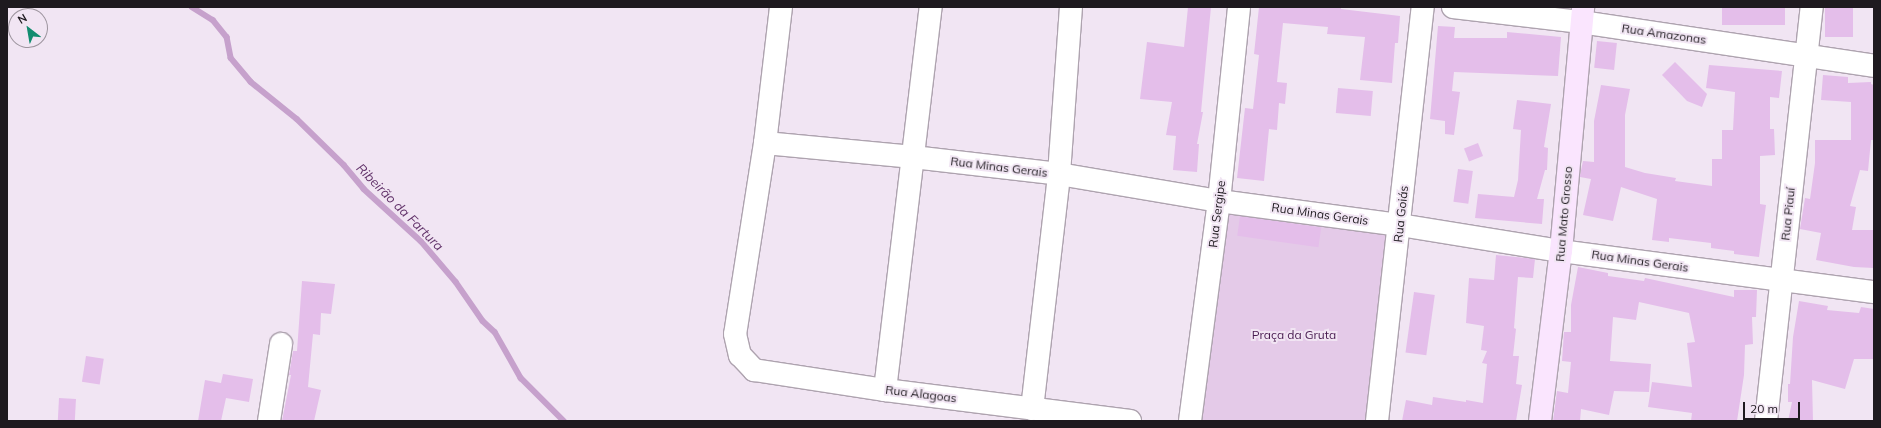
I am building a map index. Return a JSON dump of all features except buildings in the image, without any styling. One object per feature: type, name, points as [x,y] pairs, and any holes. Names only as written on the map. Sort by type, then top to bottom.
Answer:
[{"type":"street","points":[[764,143],[781,7]]},
{"type":"street","points":[[885,390],[931,7]]},
{"type":"street","points":[[1032,409],[1059,174],[1070,7]]},
{"type":"street","name":"Rua Sergipe","points":[[1190,421],[1219,200],[1239,7]]},
{"type":"street","name":"Rua Goiás","points":[[1377,421],[1400,225],[1423,7]]},
{"type":"street","name":"Rua Amazonas","points":[[1453,7],[1582,14],[1874,66]]},
{"type":"street","name":"Rua Piauí","points":[[1766,421],[1812,7]]},
{"type":"street","name":"Rua Mato Grosso","points":[[1540,421],[1561,251],[1582,14]]},
{"type":"street","name":"Rua Minas Gerais","points":[[764,143],[913,157],[1059,174],[1219,200],[1400,225],[1561,251],[1874,292]]},
{"type":"street","name":"Rua Alagoas","points":[[764,143],[735,334],[740,355],[754,370],[885,390],[1130,421]]},
{"type":"street","points":[[269,421],[281,344]]},
{"type":"green space","name":"Praça da Gruta","points":[[1226,208],[1390,229],[1372,421],[1196,421]]},
{"type":"waterway","name":"Ribeirão da Fartura","points":[[192,7],[213,20],[227,37],[231,58],[251,82],[297,119],[344,165],[364,189],[421,241],[456,282],[483,321],[495,332],[521,378],[564,421]]}]
